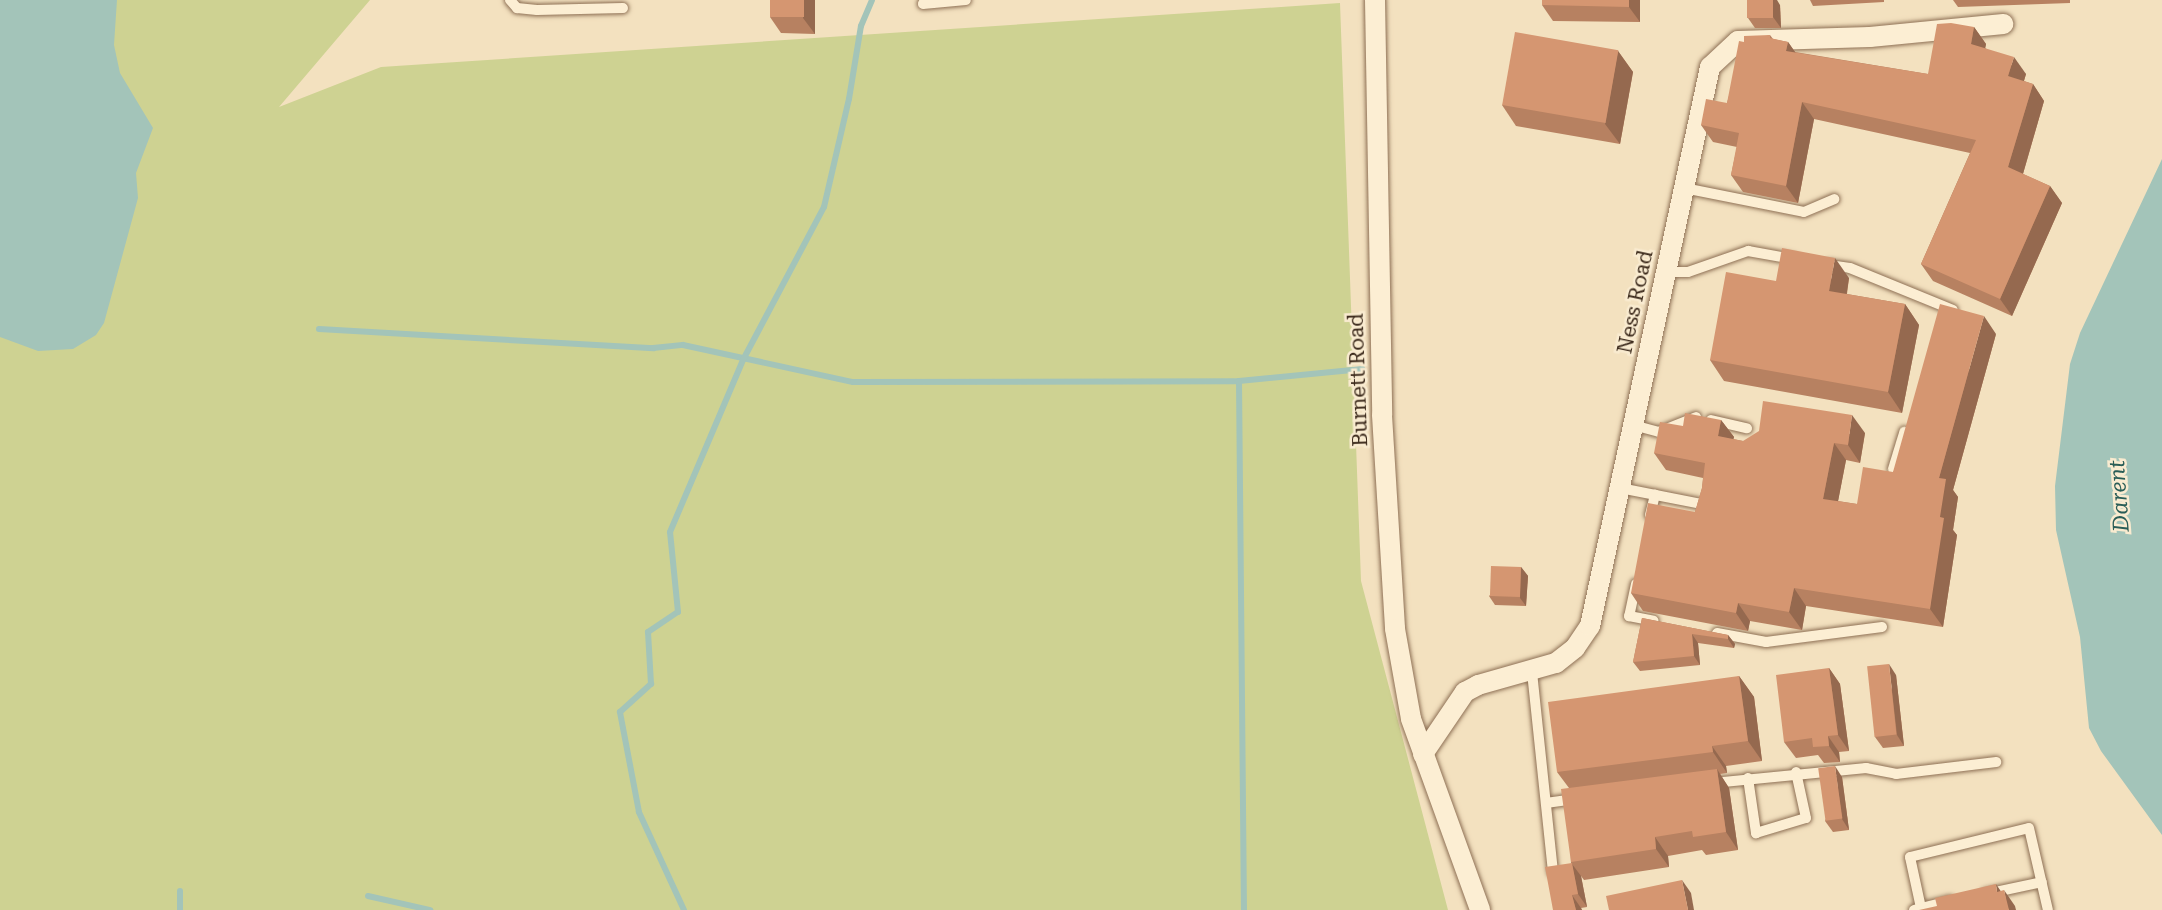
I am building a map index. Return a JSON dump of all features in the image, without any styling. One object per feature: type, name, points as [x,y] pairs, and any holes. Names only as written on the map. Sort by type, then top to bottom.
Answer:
[{"type":"street","name":"Burnett Road","points":[[1375,0],[1379,291],[1389,547],[1395,634],[1411,719],[1480,910]]},
{"type":"street","name":"Ness Road","points":[[1424,754],[1465,692],[1478,685],[1532,672],[1556,663],[1575,648],[1590,626],[1710,68],[1738,41],[1870,37],[2003,24]]},
{"type":"lane","points":[[510,0],[517,8],[537,10],[623,8]]},
{"type":"lane","points":[[925,0],[923,4],[966,0]]},
{"type":"lane","points":[[1684,188],[1804,212],[1834,199]]},
{"type":"lane","points":[[1666,272],[1688,272],[1748,252],[1850,268],[1942,311],[1962,314]]},
{"type":"lane","points":[[1893,469],[1910,415]]},
{"type":"lane","points":[[1633,425],[1659,432],[1696,417],[1747,428]]},
{"type":"lane","points":[[1620,488],[1707,505]]},
{"type":"lane","points":[[1648,528],[1655,495]]},
{"type":"lane","points":[[1638,572],[1629,616],[1663,623]]},
{"type":"lane","points":[[1709,632],[1766,642],[1882,627]]},
{"type":"lane","points":[[1532,672],[1553,872]]},
{"type":"lane","points":[[1700,784],[1796,772],[1866,768],[1896,774],[1996,762]]},
{"type":"lane","points":[[1748,778],[1756,833],[1806,818],[1796,772]]},
{"type":"lane","points":[[1546,803],[1593,797]]},
{"type":"lane","points":[[2042,882],[1915,909],[1910,857],[2029,828],[2042,882],[2048,910]]},
{"type":"green space","points":[[0,0],[370,0],[279,107],[381,67],[1340,3],[1361,581],[1448,910],[0,910]]},
{"type":"water","points":[[0,0],[117,0],[114,45],[120,73],[153,128],[136,173],[138,198],[104,323],[96,335],[73,349],[38,351],[0,337]]},
{"type":"water","name":"Darent","points":[[2162,159],[2162,835],[2101,751],[2089,728],[2080,637],[2056,530],[2055,486],[2070,364],[2080,333]]},
{"type":"building","points":[[770,0],[804,0],[804,17],[770,17]]},
{"type":"building","points":[[1542,0],[1629,0],[1629,7],[1542,5]]},
{"type":"building","points":[[1747,0],[1773,0],[1773,18],[1747,18]]},
{"type":"building","points":[[1951,23],[1974,27],[1971,44],[2014,57],[2008,76],[2033,84],[2008,167],[2050,186],[2000,299],[1921,264],[1976,140],[1802,102],[1786,186],[1731,175],[1739,133],[1701,125],[1706,99],[1727,103],[1739,41],[1744,42],[1744,36],[1770,35],[1770,38],[1788,42],[1786,51],[1928,74],[1937,24]]},
{"type":"building","points":[[1515,32],[1618,50],[1606,123],[1502,105]]},
{"type":"building","points":[[1782,248],[1835,258],[1829,291],[1905,304],[1888,392],[1710,360],[1726,272],[1776,281]]},
{"type":"building","points":[[1940,304],[1984,316],[1939,478],[1946,479],[1940,517],[1944,518],[1930,609],[1794,588],[1789,612],[1738,603],[1736,613],[1631,593],[1648,503],[1695,512],[1702,488],[1705,463],[1654,453],[1660,422],[1683,426],[1685,413],[1721,420],[1718,436],[1743,441],[1759,431],[1763,401],[1852,415],[1848,445],[1834,443],[1823,499],[1857,504],[1863,467],[1893,472]]},
{"type":"building","points":[[1491,566],[1521,567],[1520,597],[1490,596]]},
{"type":"building","points":[[1642,618],[1728,635],[1728,639],[1692,634],[1694,656],[1633,662]]},
{"type":"building","points":[[1889,664],[1896,735],[1875,737],[1867,666]]},
{"type":"building","points":[[1829,668],[1838,735],[1828,736],[1829,746],[1813,747],[1812,738],[1784,742],[1776,675]]},
{"type":"building","points":[[1739,676],[1748,741],[1712,746],[1713,752],[1557,772],[1548,702]]},
{"type":"building","points":[[1835,766],[1842,818],[1826,821],[1818,768]]},
{"type":"building","points":[[1717,769],[1726,832],[1693,837],[1692,831],[1655,837],[1656,849],[1571,862],[1561,789]]},
{"type":"building","points":[[1572,863],[1578,894],[1572,895],[1576,910],[1553,910],[1545,867]]},
{"type":"building","points":[[1682,880],[1688,910],[1609,910],[1606,896]]},
{"type":"building","points":[[1996,884],[1997,892],[2004,890],[2009,910],[1919,910],[1937,906],[1935,898]]},
{"type":"waterway","points":[[684,910],[639,812],[620,712],[651,684],[648,632],[678,612],[670,532],[744,358],[824,207],[849,99],[861,26],[872,0]]},
{"type":"waterway","points":[[319,329],[653,348],[683,345],[853,382],[1239,381],[1362,369]]},
{"type":"waterway","points":[[1239,381],[1244,910]]},
{"type":"waterway","points":[[180,891],[180,910]]},
{"type":"waterway","points":[[368,896],[430,910]]}]
